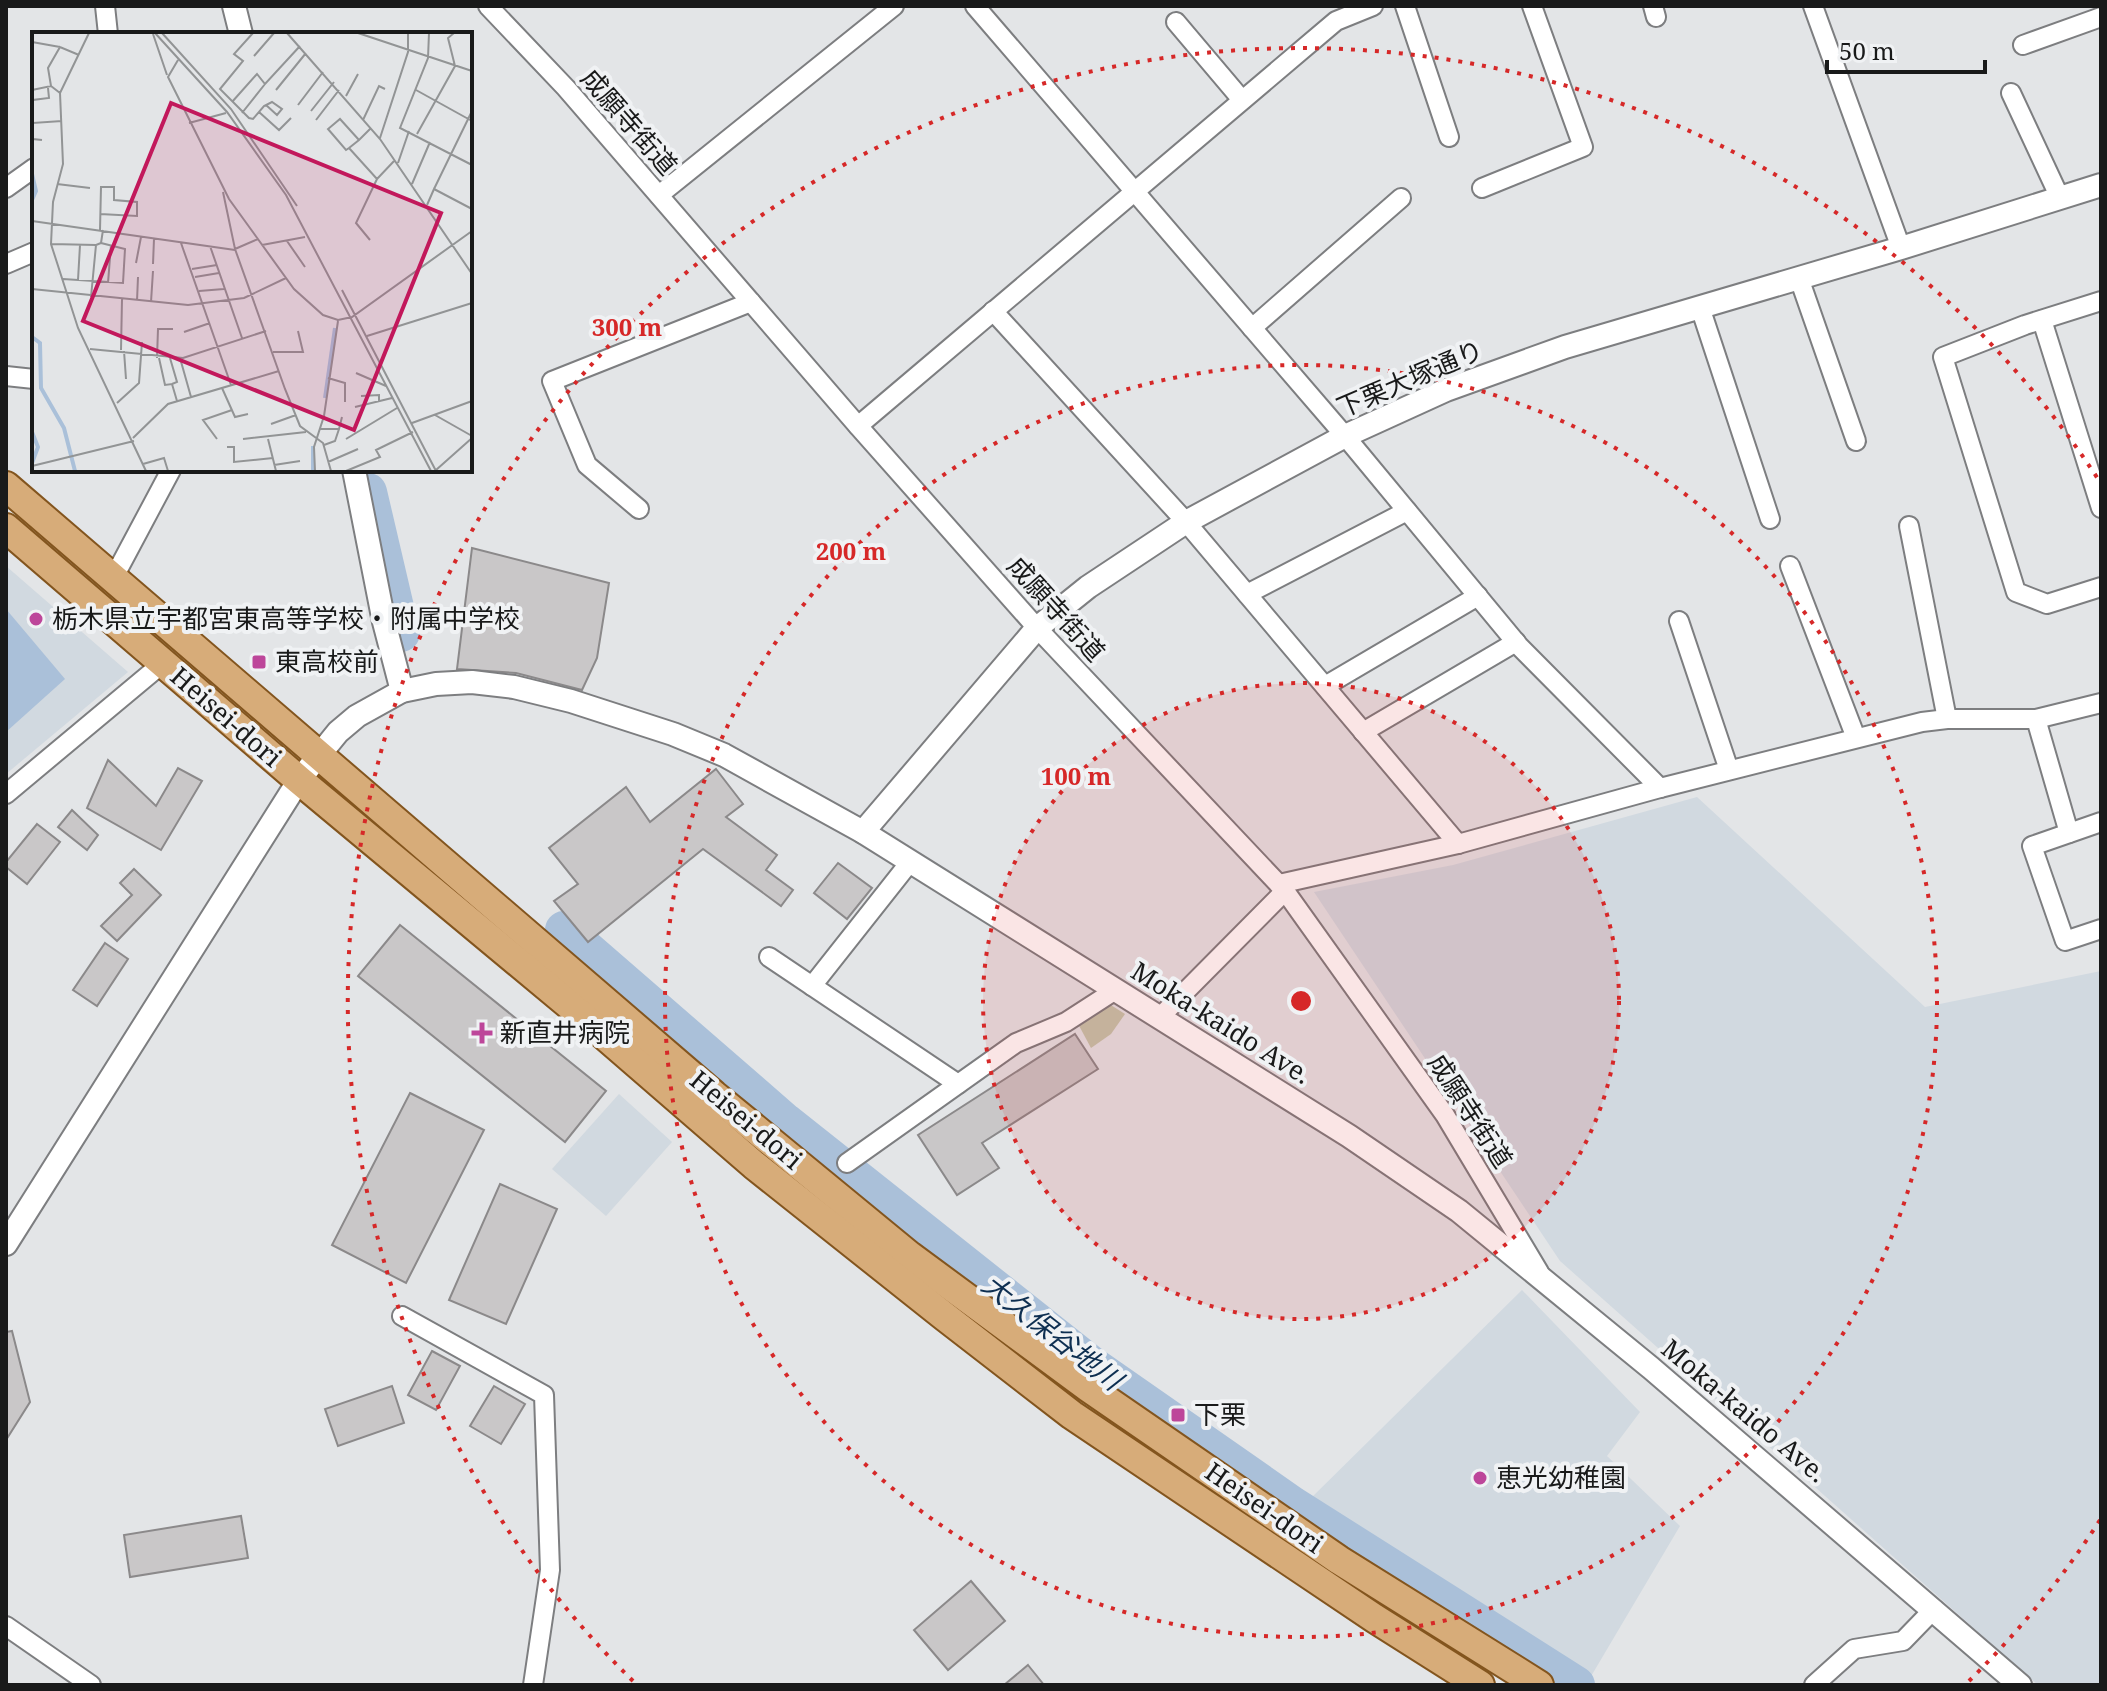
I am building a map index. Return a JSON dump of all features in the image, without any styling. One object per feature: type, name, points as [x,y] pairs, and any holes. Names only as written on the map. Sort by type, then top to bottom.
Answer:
[{"type":"main road","name":"Heisei-dori","points":[[6,486],[714,1095],[910,1256],[1089,1388],[1339,1560],[1539,1685]]},
{"type":"main road","name":"Heisei-dori","points":[[6,528],[754,1165],[1072,1415],[1374,1618],[1480,1685]]},
{"type":"street","points":[[105,6],[108,32]]},
{"type":"street","points":[[234,6],[240,32]]},
{"type":"street","name":"成願寺街道","points":[[488,6],[566,88],[1037,628],[1282,888],[1445,1115],[1543,1279]]},
{"type":"street","points":[[659,195],[894,6]]},
{"type":"street","points":[[975,6],[1345,436],[1516,642],[1660,788]]},
{"type":"street","points":[[1405,6],[1449,137]]},
{"type":"street","points":[[1482,188],[1583,147],[1532,6]]},
{"type":"street","points":[[1813,6],[1901,248]]},
{"type":"street","points":[[858,426],[1336,21],[1361,8]]},
{"type":"street","points":[[2023,45],[2101,17]]},
{"type":"street","points":[[1176,22],[1242,100]]},
{"type":"street","points":[[2011,93],[2060,198]]},
{"type":"street","points":[[6,188],[32,169]]},
{"type":"street","name":"下栗大塚通り","points":[[863,832],[1037,628],[1088,587],[1186,522],[1345,436],[1446,390],[1565,347],[1901,248],[2101,185]]},
{"type":"street","points":[[1252,328],[1401,198]]},
{"type":"street","points":[[6,264],[32,253]]},
{"type":"street","points":[[1799,278],[1856,441]]},
{"type":"street","points":[[2101,301],[1943,357],[2016,592],[2047,604],[2101,587]]},
{"type":"street","points":[[639,509],[587,465],[552,381],[751,302]]},
{"type":"street","points":[[1700,307],[1770,519]]},
{"type":"street","points":[[993,311],[1186,522],[1458,844]]},
{"type":"street","points":[[2042,320],[2101,508]]},
{"type":"street","points":[[6,376],[32,379]]},
{"type":"street","points":[[114,577],[170,472]]},
{"type":"street","points":[[354,472],[384,622],[402,691]]},
{"type":"street","points":[[1247,594],[1407,511]]},
{"type":"street","points":[[1909,526],[1947,719]]},
{"type":"street","points":[[1790,566],[1856,738]]},
{"type":"street","points":[[1325,686],[1478,596]]},
{"type":"street","points":[[1679,621],[1729,770]]},
{"type":"street","points":[[1363,732],[1516,642]]},
{"type":"street","points":[[6,794],[163,663]]},
{"type":"street","name":"Moka-kaido Ave.","points":[[6,1244],[299,780],[338,732],[357,716],[402,691],[436,684],[472,682],[514,687],[571,701],[673,734],[724,755],[863,832],[1349,1136],[1459,1211],[1543,1279],[2020,1685]]},
{"type":"street","points":[[1159,1018],[1282,888],[1922,722],[2036,719],[2101,703]]},
{"type":"street","points":[[2036,719],[2069,833]]},
{"type":"street","points":[[2101,822],[2032,846],[2065,941],[2101,929]]},
{"type":"street","points":[[812,986],[910,862]]},
{"type":"street","points":[[769,957],[958,1084]]},
{"type":"street","points":[[847,1163],[1016,1043],[1066,1022],[1114,991]]},
{"type":"street","points":[[402,1316],[544,1395],[550,1570],[533,1685]]},
{"type":"street","points":[[1814,1685],[1854,1649],[1903,1641],[1934,1609]]},
{"type":"street","points":[[6,1626],[91,1685]]},
{"type":"shaded area","name":"栃木県立宇都宮東高等学校・附属中学校","points":[[6,566],[128,672],[6,774]]},
{"type":"shaded area","points":[[1697,797],[1925,1007],[2101,971],[2101,1685],[2038,1685],[1560,1261],[1314,892],[1453,865]]},
{"type":"shaded area","name":"新直井病院","points":[[619,1094],[672,1142],[606,1216],[552,1169]]},
{"type":"shaded area","name":"恵光幼稚園","points":[[1522,1290],[1640,1412],[1607,1456],[1680,1526],[1590,1678],[1310,1499]]},
{"type":"green space","points":[[1106,1002],[1125,1014],[1111,1034],[1091,1048],[1076,1020]]},
{"type":"water","points":[[6,609],[65,679],[6,732]]},
{"type":"building","points":[[472,548],[609,583],[597,658],[582,690],[516,673],[457,669]]},
{"type":"building","points":[[108,760],[156,806],[178,768],[202,781],[161,850],[87,808]]},
{"type":"building","points":[[716,769],[743,804],[726,817],[777,855],[766,870],[793,890],[781,906],[703,849],[588,942],[554,901],[578,884],[549,848],[626,787],[650,822]]},
{"type":"building","points":[[72,810],[98,835],[87,850],[58,827]]},
{"type":"building","points":[[37,824],[60,842],[27,884],[6,867],[6,862]]},
{"type":"building","points":[[838,863],[872,888],[847,919],[814,893]]},
{"type":"building","points":[[134,869],[161,895],[117,941],[101,926],[132,895],[120,883]]},
{"type":"building","name":"新直井病院","points":[[400,925],[606,1091],[565,1142],[358,976]]},
{"type":"building","points":[[105,943],[128,959],[97,1006],[73,990]]},
{"type":"building","points":[[1075,1034],[1098,1069],[982,1143],[999,1168],[957,1195],[918,1135]]},
{"type":"building","points":[[410,1093],[484,1130],[406,1283],[332,1245]]},
{"type":"building","points":[[500,1184],[557,1209],[506,1324],[449,1300]]},
{"type":"building","points":[[12,1331],[30,1402],[6,1440],[6,1332]]},
{"type":"building","points":[[432,1351],[460,1366],[436,1410],[408,1395]]},
{"type":"building","points":[[392,1386],[404,1423],[338,1446],[325,1409]]},
{"type":"building","points":[[494,1386],[525,1404],[501,1444],[470,1426]]},
{"type":"building","points":[[241,1516],[248,1558],[130,1577],[124,1535]]},
{"type":"building","points":[[971,1581],[1005,1621],[948,1670],[914,1630]]},
{"type":"building","points":[[1028,1665],[1044,1685],[1004,1685]]},
{"type":"waterway","name":"大久保谷地川","points":[[368,492],[401,633]]},
{"type":"waterway","name":"大久保谷地川","points":[[564,930],[785,1122],[1090,1364],[1292,1505],[1576,1685]]},
{"type":"place","name":"栃木県立宇都宮東高等学校・附属中学校","points":[[36,619]]},
{"type":"place","name":"東高校前","points":[[259,662]]},
{"type":"place","name":"新直井病院","points":[[482,1033]]},
{"type":"place","name":"下栗","points":[[1178,1415]]},
{"type":"place","name":"恵光幼稚園","points":[[1480,1478]]}]
